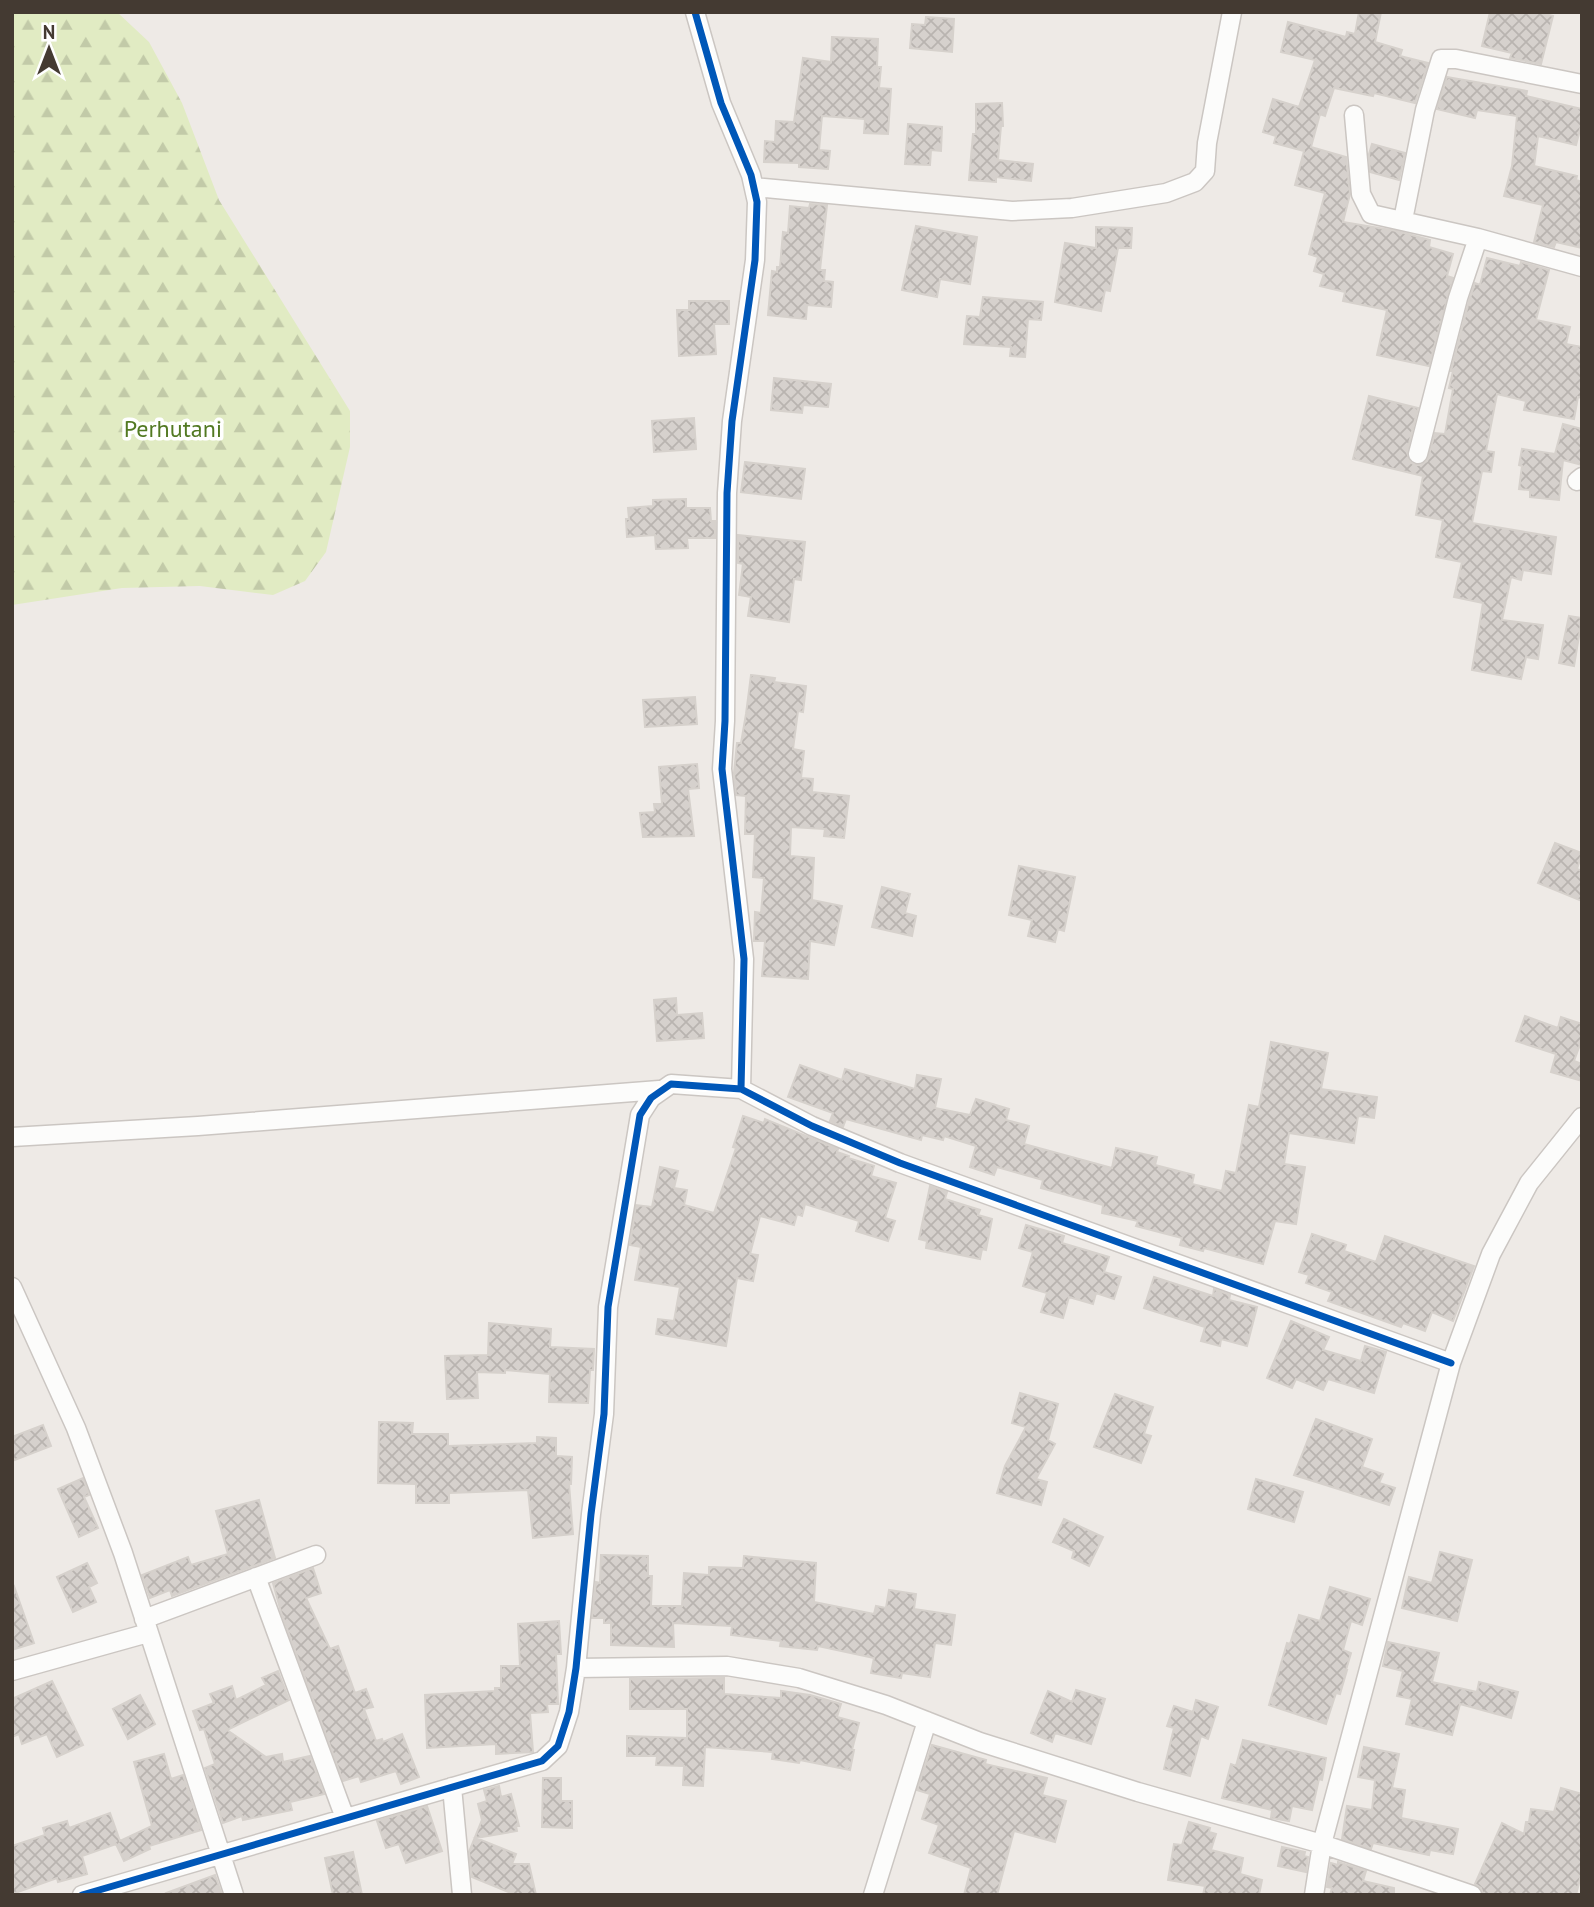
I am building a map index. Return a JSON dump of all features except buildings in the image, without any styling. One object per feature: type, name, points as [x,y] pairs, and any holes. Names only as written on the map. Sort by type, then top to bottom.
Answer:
[{"type":"street","points":[[695,12],[721,103],[751,175],[757,202],[755,260],[733,421],[727,493],[725,721],[722,769],[744,959],[741,1089]]},
{"type":"street","points":[[754,187],[1012,211],[1072,208],[1166,193],[1195,182],[1205,171],[1207,143],[1232,12]]},
{"type":"street","points":[[1403,220],[1425,110],[1441,59],[1456,59],[1582,84]]},
{"type":"street","points":[[1354,115],[1361,194],[1371,214],[1478,238],[1582,267]]},
{"type":"street","points":[[1418,454],[1458,298],[1478,238]]},
{"type":"street","points":[[12,1138],[659,1090],[671,1084],[741,1089],[812,1126],[900,1163],[1451,1363]]},
{"type":"street","points":[[82,1895],[542,1761],[558,1746],[569,1712],[576,1668],[604,1414],[608,1307],[640,1115],[659,1090]]},
{"type":"street","points":[[1314,1895],[1322,1844],[1451,1363],[1492,1254],[1528,1183],[1582,1116]]},
{"type":"street","points":[[12,1287],[76,1429],[123,1553],[234,1895]]},
{"type":"street","points":[[12,1671],[146,1626],[256,1577],[316,1555]]},
{"type":"street","points":[[256,1577],[345,1818]]},
{"type":"street","points":[[576,1668],[727,1666],[799,1678],[886,1705],[980,1742],[1125,1788],[1322,1844],[1472,1895]]},
{"type":"street","points":[[873,1895],[927,1721]]},
{"type":"street","points":[[452,1787],[462,1895]]},
{"type":"green space","name":"Perhutani","points":[[12,12],[117,12],[149,42],[182,103],[219,200],[350,411],[350,447],[326,552],[305,581],[273,595],[200,586],[122,588],[12,605]]},
{"type":"cycle path","points":[[695,12],[721,103],[751,175],[757,202],[755,260],[732,421],[727,493],[725,721],[722,769],[744,959],[741,1089]]},
{"type":"cycle path","points":[[82,1895],[542,1761],[558,1746],[569,1712],[576,1668],[604,1414],[608,1307],[640,1115],[651,1098],[671,1084],[741,1089],[812,1126],[900,1163],[1451,1363]]}]
